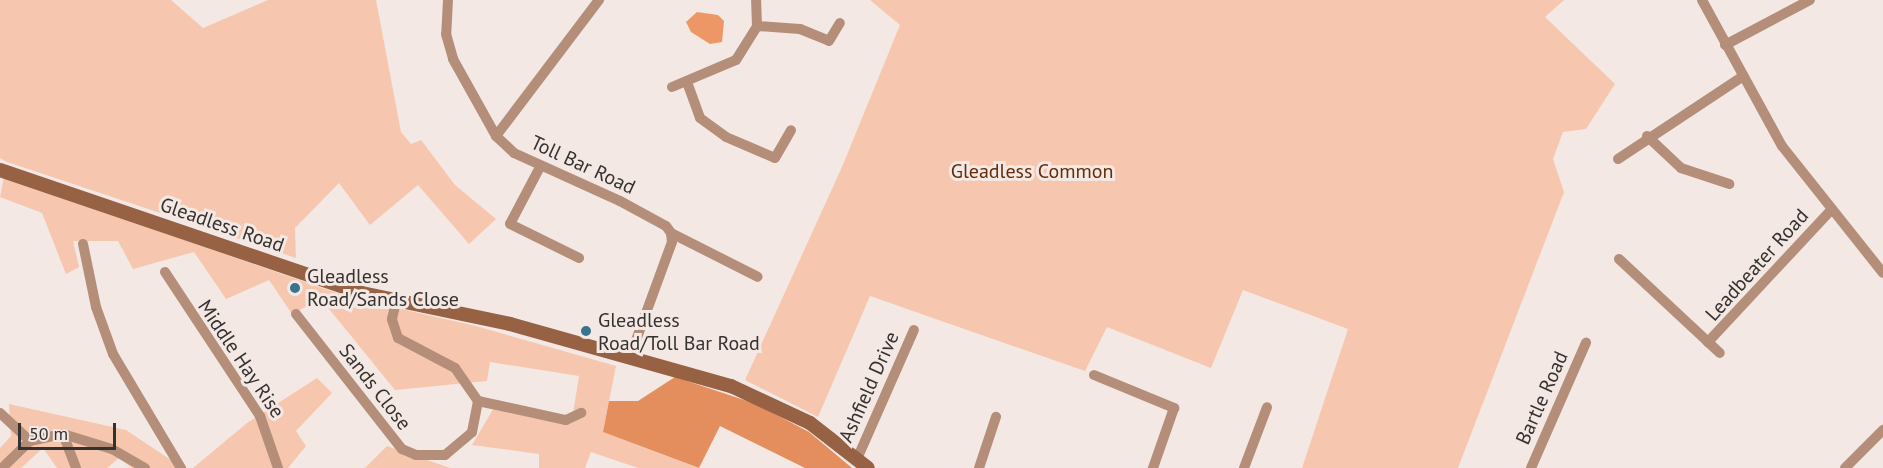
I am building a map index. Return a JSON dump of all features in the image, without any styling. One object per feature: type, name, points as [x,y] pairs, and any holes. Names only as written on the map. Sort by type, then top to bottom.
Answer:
[{"type":"main road","name":"Gleadless Road","points":[[0,170],[331,283],[396,301],[475,315],[630,357],[758,397],[810,423],[862,463]]},
{"type":"street","name":"Toll Bar Road","points":[[448,0],[446,34],[453,59],[468,93],[496,136],[540,166],[620,201],[666,226],[671,233],[758,277]]},
{"type":"street","points":[[496,136],[599,0]]},
{"type":"street","points":[[672,87],[736,60],[756,26],[756,0]]},
{"type":"street","points":[[1702,0],[1742,77],[1782,146],[1883,273]]},
{"type":"street","points":[[1725,45],[1810,0]]},
{"type":"street","points":[[756,26],[800,29],[828,41],[840,23]]},
{"type":"street","points":[[1618,159],[1647,136],[1742,77]]},
{"type":"street","points":[[687,82],[700,118],[726,137],[776,158],[791,130]]},
{"type":"street","points":[[1647,136],[1681,168],[1729,184]]},
{"type":"street","points":[[540,166],[510,224],[579,258]]},
{"type":"street","name":"Leadbeater Road","points":[[1708,342],[1831,210]]},
{"type":"street","points":[[630,357],[672,242],[671,233]]},
{"type":"street","points":[[83,244],[96,307],[113,354],[181,468]]},
{"type":"street","name":"Leadbeater Road","points":[[1619,259],[1720,353]]},
{"type":"street","name":"Middle Hay Rise","points":[[165,272],[260,416],[278,468]]},
{"type":"street","points":[[396,301],[392,319],[398,338],[455,368],[478,401],[566,420],[581,413]]},
{"type":"street","name":"Sands Close","points":[[296,314],[402,449],[431,456],[457,449],[472,432],[478,401]]},
{"type":"street","name":"Ashfield Drive","points":[[862,463],[914,330]]},
{"type":"street","name":"Bartle Road","points":[[1531,468],[1586,343]]},
{"type":"street","points":[[1094,375],[1174,408],[1153,468]]},
{"type":"street","points":[[1244,468],[1267,407]]},
{"type":"street","points":[[0,413],[30,441]]},
{"type":"street","points":[[979,468],[996,417]]},
{"type":"street","points":[[1845,468],[1883,430]]},
{"type":"street","points":[[63,434],[76,468]]},
{"type":"street","points":[[2,468],[30,441],[63,434],[112,449],[145,468]]},
{"type":"green space","points":[[0,0],[171,0],[203,28],[268,0],[376,0],[401,132],[411,144],[421,140],[455,185],[496,219],[469,244],[418,185],[370,225],[339,183],[295,228],[296,258],[7,162],[0,158]]},
{"type":"green space","name":"Gleadless Common","points":[[870,0],[1564,0],[1545,17],[1615,84],[1586,129],[1563,132],[1553,159],[1564,192],[1458,468],[1302,468],[1348,329],[1243,290],[1211,368],[1107,327],[1085,371],[870,296],[818,417],[745,380],[842,167],[900,25]]},
{"type":"green space","points":[[4,177],[348,297],[476,326],[616,366],[603,432],[698,468],[638,468],[591,452],[585,468],[539,468],[539,454],[472,445],[495,406],[572,420],[579,376],[490,362],[487,381],[395,390],[321,299],[292,314],[269,280],[226,299],[194,252],[133,269],[118,241],[73,241],[79,267],[66,274],[42,213],[0,197]]},
{"type":"green space","points":[[317,378],[332,393],[296,431],[306,446],[288,468],[193,468],[247,423]]},
{"type":"green space","points":[[9,404],[126,430],[183,468],[132,468],[119,458],[107,468],[57,468],[43,448],[21,468],[0,468],[0,448],[11,436]]},
{"type":"green space","points":[[387,446],[450,468],[365,468]]},
{"type":"shaded area","points":[[697,12],[718,15],[724,21],[722,42],[710,44],[691,32],[686,22]]},
{"type":"shaded area","points":[[675,377],[756,404],[809,432],[852,468],[805,468],[720,426],[699,468],[603,432],[609,401],[638,401]]},
{"type":"place","name":"Gleadless Road/Sands Close","points":[[295,288]]},
{"type":"place","name":"Gleadless Road/Toll Bar Road","points":[[586,331]]}]
